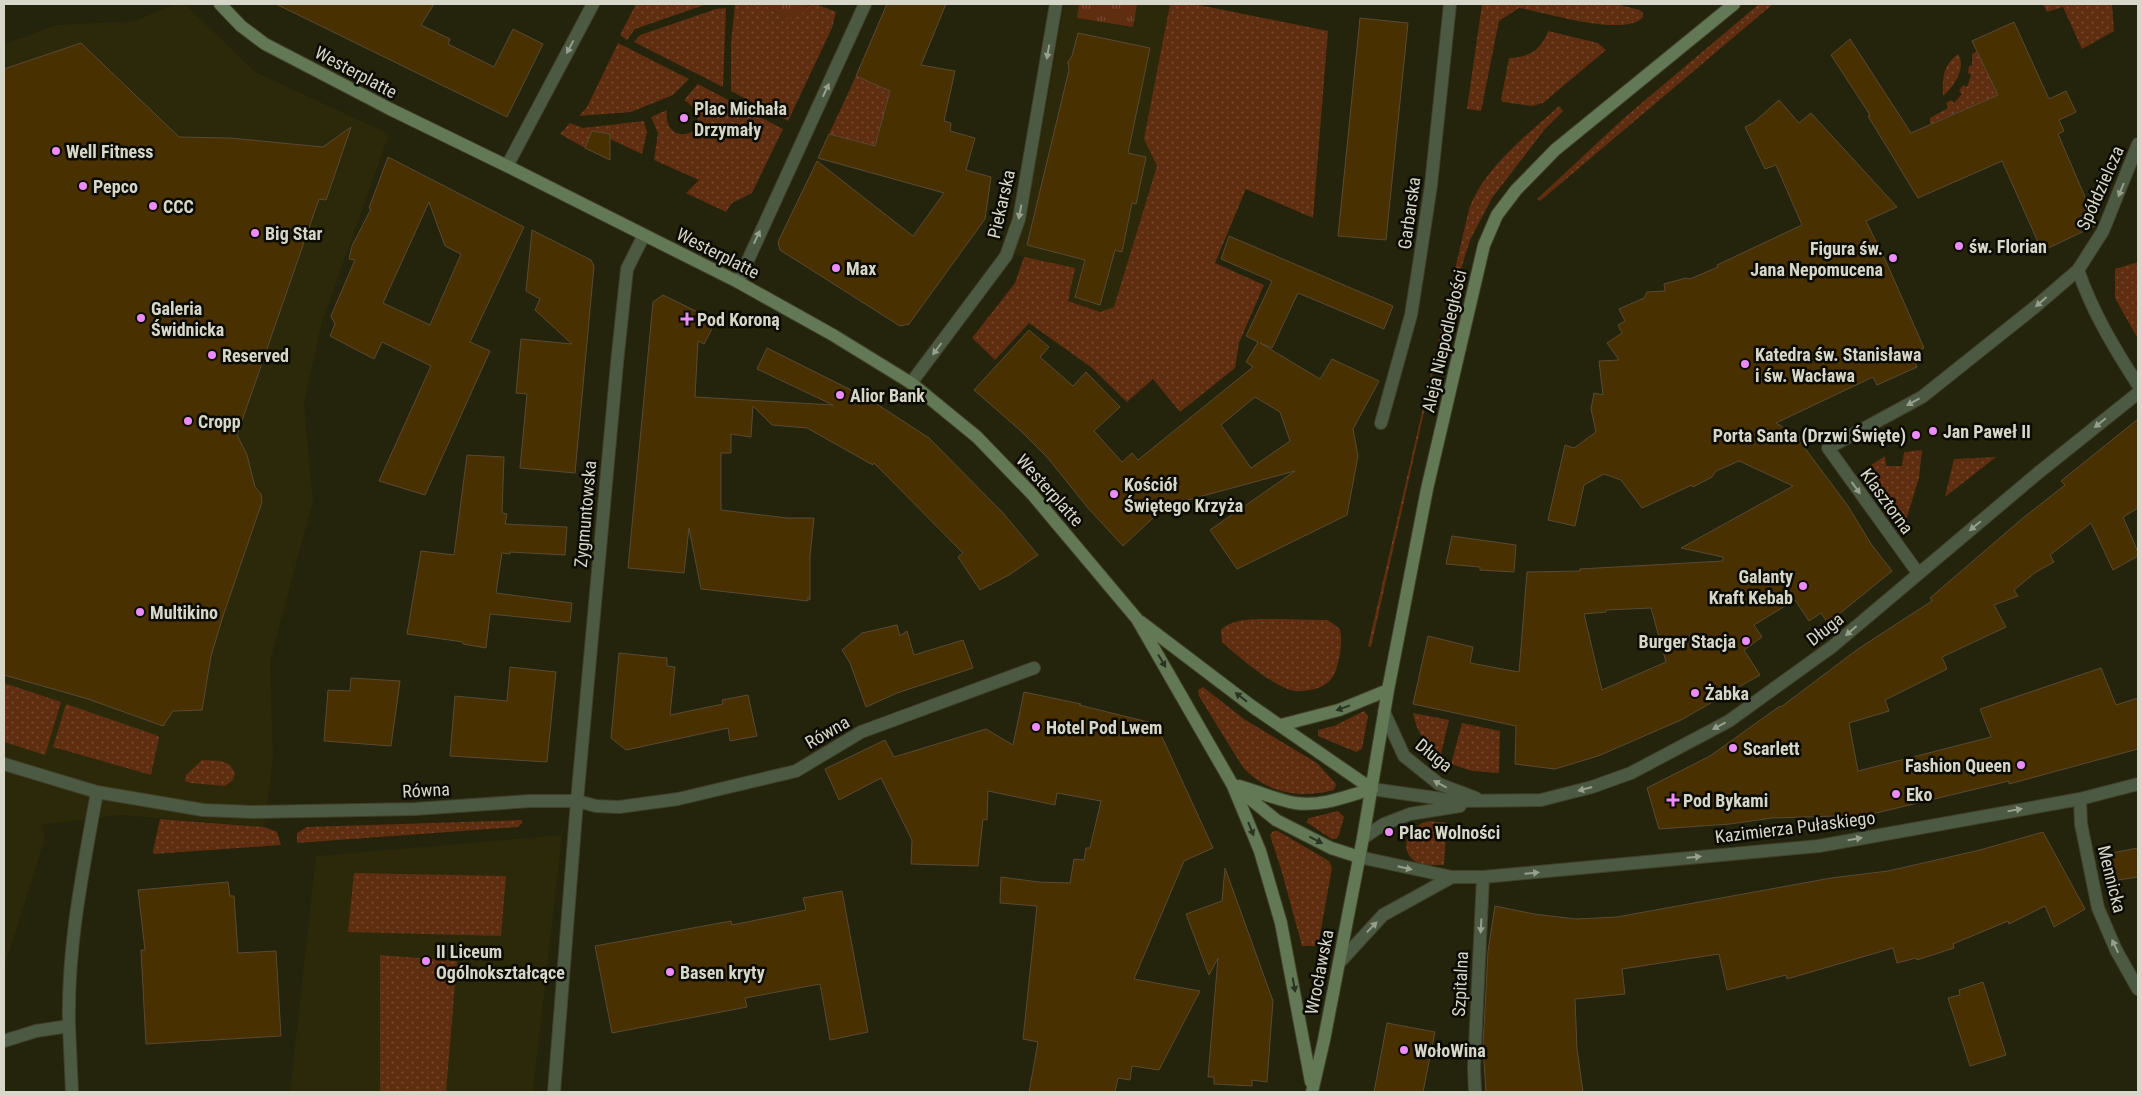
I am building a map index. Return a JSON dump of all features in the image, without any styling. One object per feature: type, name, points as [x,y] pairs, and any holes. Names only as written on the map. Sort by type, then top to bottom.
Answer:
[{"type":"street","name":"Westerplatte","points":[[220,4],[241,26],[265,44],[390,109],[738,282],[833,335],[911,383],[977,437],[1032,494],[1137,619],[1232,784],[1276,820],[1331,848],[1359,857]]},
{"type":"street","points":[[506,166],[592,4]]},
{"type":"street","points":[[738,282],[865,4]]},
{"type":"street","name":"Piekarska","points":[[911,383],[1006,256],[1019,219],[1056,4]]},
{"type":"street","name":"Garbarska","points":[[1381,422],[1411,315],[1431,185],[1450,4]]},
{"type":"street","name":"Aleja Niepodległości","points":[[1359,857],[1426,489],[1484,245],[1497,215],[1516,190],[1555,150],[1734,4]]},
{"type":"street","name":"Spółdzielcza","points":[[1828,448],[1922,397],[2035,307],[2078,270],[2103,231],[2138,144]]},
{"type":"street","name":"Zygmuntowska","points":[[554,1092],[576,801],[627,269],[644,235]]},
{"type":"street","points":[[2078,270],[2087,297],[2138,385]]},
{"type":"street","name":"Długa","points":[[1372,789],[1428,798],[1485,802],[1542,800],[1592,787],[1639,768],[1729,721],[1833,646],[1918,573],[2138,393]]},
{"type":"street","name":"Klasztorna","points":[[1828,448],[1918,573]]},
{"type":"street","name":"Westerplatte","points":[[1137,619],[1253,707],[1372,789]]},
{"type":"street","name":"Równa","points":[[4,764],[97,792],[203,810],[253,812],[415,809],[530,801],[576,801],[596,806],[619,807],[678,799],[796,771],[861,732],[1034,668]]},
{"type":"street","points":[[1280,725],[1339,710],[1388,690]]},
{"type":"street","name":"Długa","points":[[1384,712],[1404,756],[1420,771],[1439,784],[1485,802]]},
{"type":"street","points":[[1232,784],[1296,803],[1319,803],[1372,789]]},
{"type":"street","points":[[1232,784],[1260,851],[1282,923],[1312,1090]]},
{"type":"street","name":"Kazimierza Pułaskiego","points":[[1359,857],[1452,877],[1483,877],[1819,846],[2080,799],[2138,784]]},
{"type":"street","points":[[72,1092],[68,987],[74,924],[97,792]]},
{"type":"street","name":"Mennicka","points":[[2080,799],[2081,824],[2098,908],[2116,950],[2138,989]]},
{"type":"street","name":"Długa","points":[[1362,838],[1384,824],[1410,814],[1485,802]]},
{"type":"street","name":"Wrocławska","points":[[1312,1090],[1359,857]]},
{"type":"street","name":"Kazimierza Pułaskiego","points":[[1339,963],[1384,916],[1452,877]]},
{"type":"street","name":"Szpitalna","points":[[1475,1092],[1474,1068],[1483,877]]},
{"type":"street","points":[[4,1041],[36,1031],[69,1026]]},
{"type":"shaded area","name":"Galeria Świdnicka","points":[[175,4],[185,4],[255,72],[389,134],[322,322],[304,404],[313,501],[270,661],[273,760],[264,827],[120,815],[41,825],[45,838],[4,969],[4,44],[56,25],[135,21]]},
{"type":"shaded area","points":[[1064,4],[1170,4],[1146,130],[1212,143],[1128,302],[1100,312],[1068,301],[1024,257],[1013,254],[1039,146]]},
{"type":"shaded area","name":"II Liceum Ogólnokształcące","points":[[562,835],[533,1092],[290,1092],[316,856]]},
{"type":"green space","points":[[636,4],[707,4],[635,29],[627,40],[620,35]]},
{"type":"green space","points":[[735,4],[762,4],[787,18],[808,7],[809,4],[816,4],[836,12],[832,28],[788,121],[731,91],[731,44]]},
{"type":"green space","points":[[762,4],[809,4],[800,16],[787,18]]},
{"type":"green space","points":[[1079,4],[1137,4],[1133,27],[1077,18]]},
{"type":"green space","points":[[1170,4],[1194,4],[1328,31],[1313,218],[1246,189],[1215,263],[1264,285],[1239,343],[1235,368],[1180,412],[1153,379],[1127,402],[1092,368],[1029,323],[995,360],[972,338],[1015,283],[1024,257],[1075,268],[1068,301],[1100,312],[1114,307],[1157,166],[1144,139]]},
{"type":"green space","points":[[1482,4],[1616,4],[1640,10],[1643,13],[1643,17],[1634,23],[1620,25],[1603,24],[1584,22],[1519,8],[1499,21],[1481,111],[1467,109]]},
{"type":"green space","points":[[1759,4],[1773,4],[1540,201],[1537,199],[1624,118]]},
{"type":"green space","points":[[2043,4],[2112,4],[2114,31],[2082,49],[2063,7],[2047,12]]},
{"type":"green space","points":[[726,8],[723,87],[634,42],[640,35],[716,9]]},
{"type":"green space","points":[[1548,31],[1598,43],[1606,50],[1543,103],[1532,106],[1503,102],[1501,100],[1509,58],[1533,52],[1542,44]]},
{"type":"green space","points":[[618,43],[689,79],[673,95],[631,112],[579,116],[587,107]]},
{"type":"green space","points":[[1977,51],[1998,95],[1930,124],[1930,118],[1948,108],[1946,103],[1951,100],[1954,103],[1962,94],[1959,91],[1963,85],[1967,87],[1971,75],[1968,73],[1969,66],[1972,65],[1972,54]]},
{"type":"green space","points":[[1958,54],[1961,65],[1960,71],[1955,82],[1943,96],[1944,72],[1949,63]]},
{"type":"green space","points":[[856,76],[890,91],[884,112],[893,115],[886,149],[829,134]]},
{"type":"green space","points":[[698,84],[783,129],[752,193],[732,203],[726,212],[686,193],[699,180],[654,160],[658,133],[651,117],[667,110],[668,124],[674,132],[685,134],[697,129],[698,120],[696,112],[684,100]]},
{"type":"green space","points":[[1559,106],[1563,111],[1545,129],[1492,198],[1470,240],[1449,308],[1436,359],[1371,647],[1368,646],[1469,209],[1476,194],[1496,166],[1520,141]]},
{"type":"green space","points":[[644,121],[647,132],[642,154],[610,139],[610,134],[592,131],[585,148],[560,134],[570,123],[583,128]]},
{"type":"green space","points":[[2138,262],[2138,339],[2115,298],[2115,269]]},
{"type":"green space","points":[[1922,450],[1919,478],[1904,527],[1877,487],[1880,484],[1868,467],[1885,456],[1886,466],[1902,466],[1904,452]]},
{"type":"green space","points":[[1996,457],[1945,497],[1954,459]]},
{"type":"green space","points":[[1255,619],[1328,620],[1340,629],[1341,634],[1339,660],[1335,673],[1324,685],[1306,691],[1287,689],[1267,678],[1222,642],[1221,630],[1239,621]]},
{"type":"green space","points":[[4,683],[61,702],[45,755],[4,742]]},
{"type":"green space","points":[[1203,687],[1244,719],[1317,763],[1336,784],[1334,790],[1309,794],[1284,792],[1272,788],[1251,775],[1242,766],[1199,696],[1198,690]]},
{"type":"green space","points":[[66,704],[159,737],[151,775],[53,747]]},
{"type":"green space","points":[[1364,711],[1368,716],[1362,749],[1356,752],[1318,736],[1318,730],[1334,726]]},
{"type":"green space","points":[[1413,713],[1449,720],[1440,758],[1422,737]]},
{"type":"green space","points":[[1462,723],[1500,731],[1499,773],[1472,771],[1451,764]]},
{"type":"green space","points":[[202,760],[221,761],[230,765],[235,773],[233,780],[225,786],[185,781],[186,775]]},
{"type":"green space","points":[[1338,811],[1344,817],[1336,839],[1332,839],[1306,822],[1309,818]]},
{"type":"green space","points":[[160,819],[264,827],[277,832],[281,845],[154,854]]},
{"type":"green space","points":[[522,820],[518,827],[297,843],[297,833],[307,827]]},
{"type":"green space","points":[[1430,821],[1447,823],[1444,865],[1416,862],[1407,851],[1406,844],[1412,832],[1423,823]]},
{"type":"green space","points":[[1273,831],[1278,831],[1329,861],[1332,868],[1318,946],[1302,946],[1270,835]]},
{"type":"green space","points":[[354,873],[506,876],[501,936],[348,932]]},
{"type":"green space","points":[[380,955],[457,961],[446,1092],[380,1092]]},
{"type":"building","points":[[276,4],[434,4],[421,25],[450,39],[448,44],[494,67],[513,29],[543,44],[507,117]]},
{"type":"building","points":[[887,4],[946,4],[921,65],[955,71],[944,121],[951,123],[950,131],[975,138],[966,170],[991,177],[985,219],[909,324],[900,326],[780,250],[778,242],[817,161],[913,236],[944,193],[818,158],[829,134],[875,146],[890,91],[856,76]]},
{"type":"building","points":[[1360,18],[1408,23],[1386,240],[1338,236]]},
{"type":"building","points":[[2014,22],[2049,99],[2066,91],[2076,112],[2059,120],[2064,131],[2058,134],[2097,225],[2042,251],[2002,161],[1918,198],[1868,116],[1870,115],[1831,55],[1850,39],[1911,133],[1998,95],[1972,41]]},
{"type":"building","points":[[1078,33],[1150,48],[1128,153],[1146,157],[1136,204],[1132,203],[1122,252],[1115,250],[1100,305],[1075,297],[1085,260],[1027,245],[1069,70],[1068,62],[1072,56]]},
{"type":"building","name":"Galeria Świdnicka","points":[[81,43],[179,137],[230,138],[323,147],[351,127],[326,200],[319,199],[237,435],[247,455],[255,487],[261,494],[262,502],[211,656],[202,710],[173,711],[163,726],[88,699],[4,675],[4,69]]},
{"type":"building","points":[[1779,100],[1799,123],[1811,113],[1897,207],[1866,221],[1924,348],[1912,353],[1917,367],[1877,385],[1873,377],[1776,423],[1803,439],[1801,443],[1848,506],[1871,544],[1892,571],[1828,623],[1821,613],[1809,621],[1795,600],[1754,625],[1762,637],[1744,650],[1760,675],[1681,720],[1598,756],[1555,769],[1515,764],[1516,726],[1413,704],[1428,636],[1473,647],[1470,663],[1519,672],[1527,572],[1580,571],[1580,569],[1723,561],[1723,557],[1681,548],[1793,486],[1739,461],[1716,471],[1712,477],[1693,487],[1692,485],[1642,508],[1621,480],[1604,474],[1584,485],[1575,526],[1548,520],[1565,445],[1574,448],[1596,432],[1591,409],[1594,393],[1603,395],[1599,361],[1619,360],[1607,343],[1622,333],[1618,325],[1625,321],[1619,309],[1644,298],[1647,292],[1665,291],[1664,284],[1686,278],[1690,279],[1802,225],[1776,165],[1765,169],[1745,127],[1753,123]],"holes":[[[1651,608],[1666,662],[1602,690],[1584,614],[1606,612],[1606,610]]]},
{"type":"building","points":[[592,131],[610,134],[610,160],[585,148]]},
{"type":"building","points":[[388,157],[524,227],[470,342],[490,351],[425,495],[379,481],[431,366],[382,342],[374,359],[330,336],[335,324],[331,316],[355,260],[349,259],[352,246],[371,209],[369,208]],"holes":[[[429,202],[445,246],[461,254],[430,325],[383,303]]]},
{"type":"building","points":[[532,230],[591,260],[594,266],[575,473],[520,468],[527,394],[516,393],[521,339],[572,344],[535,310],[540,299],[526,291]]},
{"type":"building","points":[[1229,236],[1393,306],[1384,329],[1298,293],[1272,348],[1260,343],[1320,379],[1332,359],[1379,381],[1353,429],[1358,456],[1347,515],[1237,569],[1210,530],[1295,471],[1147,511],[1153,518],[1123,546],[1088,508],[1047,457],[1021,431],[974,390],[1029,330],[1049,347],[1040,357],[1073,386],[1086,372],[1120,407],[1094,431],[1122,462],[1132,453],[1138,460],[1253,367],[1246,362],[1258,342],[1246,336],[1272,281],[1221,259]],"holes":[[[1255,397],[1280,412],[1290,441],[1251,468],[1221,425]]]},
{"type":"building","points":[[663,295],[716,321],[704,344],[698,341],[695,397],[833,405],[757,369],[767,348],[869,399],[929,438],[1003,513],[1038,555],[1009,575],[980,590],[958,557],[963,553],[874,463],[873,465],[807,428],[772,425],[753,406],[751,437],[731,434],[731,453],[721,453],[721,510],[787,518],[814,518],[810,556],[810,600],[808,597],[808,601],[701,589],[689,528],[684,573],[628,568],[653,302]]},
{"type":"building","points":[[2138,419],[2138,508],[2123,517],[2138,556],[2113,570],[2091,523],[2050,555],[2054,562],[2036,572],[2014,590],[2018,596],[1994,605],[2006,627],[1942,657],[1947,669],[1885,700],[1889,711],[1849,723],[1858,771],[1991,737],[1980,709],[2101,668],[2116,705],[2138,698],[2138,749],[2009,784],[2009,781],[1868,815],[1772,818],[1730,824],[1659,829],[1647,788],[1710,756],[1781,707],[1858,649],[1932,601],[1930,598],[2023,518],[2065,485],[2061,481]]},
{"type":"building","points":[[467,455],[504,457],[502,513],[507,514],[505,524],[567,527],[565,555],[502,553],[496,593],[572,603],[570,622],[490,614],[486,648],[463,644],[463,642],[407,634],[421,551],[454,555]]},
{"type":"building","points":[[1452,536],[1516,545],[1514,572],[1480,570],[1480,567],[1446,564]]},
{"type":"building","points":[[897,625],[900,636],[907,631],[914,655],[963,640],[973,668],[897,693],[866,707],[850,663],[842,650],[862,633]]},
{"type":"building","points":[[619,653],[667,658],[667,666],[675,667],[670,715],[723,704],[722,700],[748,695],[757,736],[730,741],[728,728],[626,750],[611,738]]},
{"type":"building","points":[[510,667],[556,672],[547,762],[450,756],[455,696],[507,701]]},
{"type":"building","points":[[351,678],[400,681],[391,746],[324,741],[328,690],[350,691]]},
{"type":"building","points":[[1024,692],[1081,704],[1079,705],[1156,724],[1213,848],[1184,861],[1134,979],[1200,991],[1159,1070],[1132,1066],[1130,1080],[1118,1078],[1115,1092],[1029,1092],[1038,1042],[1023,1039],[1037,906],[1000,903],[1001,877],[1039,882],[1070,883],[1074,859],[1084,860],[1086,848],[1090,848],[1101,801],[1057,793],[1055,805],[988,791],[987,820],[983,819],[978,866],[911,864],[912,840],[881,778],[839,800],[825,769],[885,740],[894,757],[986,729],[1013,745]]},
{"type":"building","points":[[2043,832],[2085,909],[2054,927],[2045,906],[2009,924],[2008,921],[1953,944],[1954,948],[1917,960],[1916,958],[1897,963],[1893,948],[1787,979],[1786,975],[1727,990],[1719,954],[1622,969],[1625,994],[1575,999],[1577,1049],[1583,1092],[1486,1092],[1483,1047],[1488,951],[1495,906],[1534,914],[1576,919],[1617,917],[1831,878],[1888,871],[1980,850]]},
{"type":"building","points":[[2138,848],[2138,877],[2111,881],[2106,854]]},
{"type":"building","points":[[1225,868],[1273,1001],[1267,1082],[1252,1080],[1252,1086],[1214,1084],[1214,1077],[1208,1077],[1218,958],[1209,975],[1186,914],[1222,901]]},
{"type":"building","points":[[228,882],[230,896],[234,896],[238,953],[276,951],[281,1036],[146,1044],[141,950],[145,950],[138,890]]},
{"type":"building","points":[[842,891],[868,1032],[830,1040],[820,984],[745,998],[747,1007],[612,1033],[595,946],[731,921],[732,925],[806,910],[803,898]]},
{"type":"building","points":[[1983,982],[2006,1055],[1970,1066],[1948,998],[1960,995],[1959,990]]},
{"type":"building","points":[[1387,1023],[1435,1032],[1423,1092],[1374,1092]]},
{"type":"place","name":"Plac Michała Drzymały","points":[[684,118]]},
{"type":"place","name":"Well Fitness","points":[[56,151]]},
{"type":"place","name":"Pepco","points":[[83,186]]},
{"type":"place","name":"CCC","points":[[153,206]]},
{"type":"place","name":"Big Star","points":[[255,233]]},
{"type":"place","name":"św. Florian","points":[[1959,246]]},
{"type":"place","name":"Figura św. Jana Nepomucena","points":[[1893,258]]},
{"type":"place","name":"Max","points":[[836,268]]},
{"type":"place","name":"Galeria Świdnicka","points":[[141,318]]},
{"type":"place","name":"Pod Koroną","points":[[687,319]]},
{"type":"place","name":"Reserved","points":[[212,355]]},
{"type":"place","name":"Katedra św. Stanisława i św. Wacława","points":[[1745,364]]},
{"type":"place","name":"Alior Bank","points":[[840,395]]},
{"type":"place","name":"Cropp","points":[[188,421]]},
{"type":"place","name":"Jan Paweł II","points":[[1933,431]]},
{"type":"place","name":"Porta Santa (Drzwi Święte)","points":[[1916,435]]},
{"type":"place","name":"Kościół Świętego Krzyża","points":[[1114,494]]},
{"type":"place","name":"Galanty Kraft Kebab","points":[[1803,586]]},
{"type":"place","name":"Multikino","points":[[140,612]]},
{"type":"place","name":"Burger Stacja","points":[[1746,641]]},
{"type":"place","name":"Żabka","points":[[1695,693]]},
{"type":"place","name":"Hotel Pod Lwem","points":[[1036,727]]},
{"type":"place","name":"Scarlett","points":[[1733,748]]},
{"type":"place","name":"Fashion Queen","points":[[2021,765]]},
{"type":"place","name":"Eko","points":[[1896,794]]},
{"type":"place","name":"Pod Bykami","points":[[1673,800]]},
{"type":"place","name":"Plac Wolności","points":[[1389,832]]},
{"type":"place","name":"II Liceum Ogólnokształcące","points":[[426,961]]},
{"type":"place","name":"Basen kryty","points":[[670,972]]},
{"type":"place","name":"WołoWina","points":[[1404,1050]]}]
